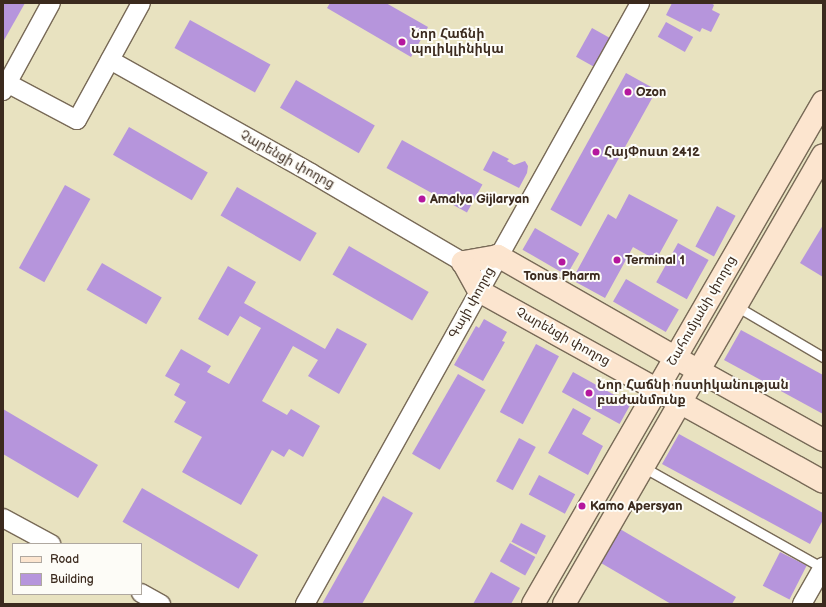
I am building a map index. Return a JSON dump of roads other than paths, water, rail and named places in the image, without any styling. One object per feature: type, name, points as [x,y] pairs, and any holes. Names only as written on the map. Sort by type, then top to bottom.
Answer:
[{"type":"street","points":[[51,3],[5,87],[77,120],[141,3]]},
{"type":"street","name":"Գայի փողոց","points":[[305,604],[640,3]]},
{"type":"street","name":"Չարենցի փողոց","points":[[110,60],[311,173],[463,262]]},
{"type":"street","name":"Շահումյանի փողոց","points":[[533,604],[823,102]]},
{"type":"street","name":"Շահումյանի փողոց","points":[[564,604],[823,155]]},
{"type":"street","points":[[479,291],[463,262],[498,256],[675,358],[823,440]]},
{"type":"street","name":"Չարենցի փողոց","points":[[479,291],[823,482]]},
{"type":"street","points":[[3,518],[49,543]]},
{"type":"street","points":[[802,604],[823,568]]},
{"type":"street","points":[[142,594],[161,604]]},
{"type":"lane","points":[[736,306],[823,357]]},
{"type":"lane","points":[[643,467],[823,568]]},
{"type":"place","name":"Նոր Հաճնի պոլիկլինիկա","points":[[402,42]]},
{"type":"place","name":"Ozon","points":[[628,92]]},
{"type":"place","name":"ՀայՓոստ 2412","points":[[596,152]]},
{"type":"place","name":"Amalya Gijlaryan","points":[[422,199]]},
{"type":"place","name":"Terminal 1","points":[[617,260]]},
{"type":"place","name":"Tonus Pharm","points":[[562,262]]},
{"type":"place","name":"Նոր Հաճնի ոստիկանության բաժանմունք","points":[[589,393]]},
{"type":"place","name":"Kamo Apersyan","points":[[582,506]]}]
